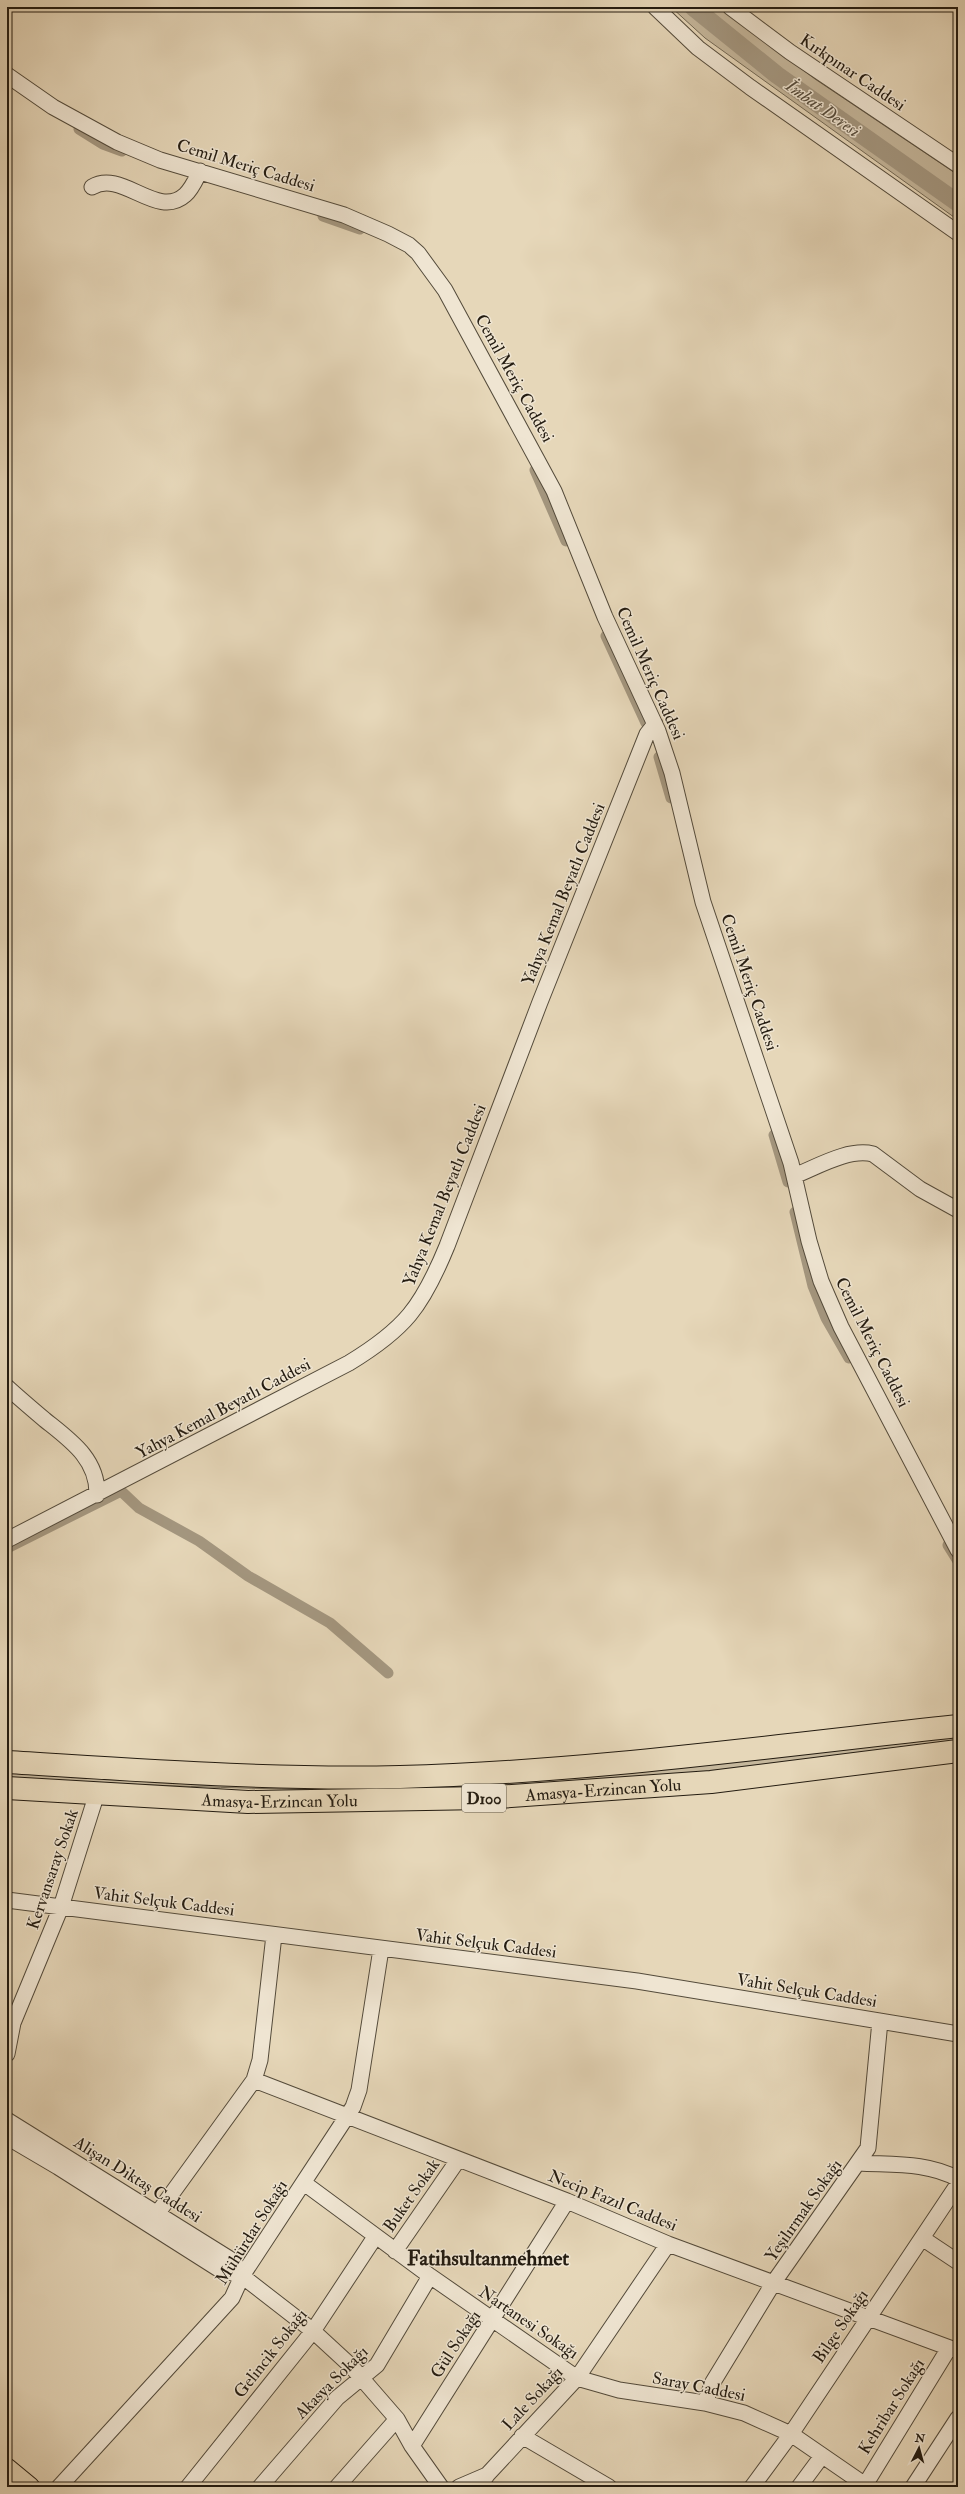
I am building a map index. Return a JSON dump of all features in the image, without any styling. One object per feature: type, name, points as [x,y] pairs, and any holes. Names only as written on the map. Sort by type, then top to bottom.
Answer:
[{"type":"highway","name":"Amasya-Erzincan Yolu","points":[[7,1762],[208,1774],[419,1776],[513,1772],[667,1760],[958,1726]]},
{"type":"highway","name":"Amasya-Erzincan Yolu","points":[[7,1788],[248,1802],[497,1798],[711,1782],[958,1751]]},
{"type":"main road","points":[[7,2468],[30,2487]]},
{"type":"street","points":[[655,7],[698,48],[750,87],[958,233]]},
{"type":"street","name":"Kırkpınar Caddesi","points":[[730,7],[803,61],[958,165]]},
{"type":"street","name":"Cemil Meriç Caddesi","points":[[7,75],[53,107],[117,142],[160,160],[344,215],[409,245],[428,264],[445,290],[546,473],[605,617],[655,724],[672,773],[703,902],[794,1176],[814,1261],[830,1303],[958,1550]]},
{"type":"street","points":[[92,187],[105,182],[115,183],[146,196],[167,202],[180,200],[186,195],[200,171]]},
{"type":"street","name":"Yahya Kemal Beyatlı Caddesi","points":[[7,1540],[97,1495],[349,1363],[389,1337],[416,1310],[432,1282],[441,1261],[537,1010],[647,734],[655,724]]},
{"type":"street","points":[[794,1176],[840,1158],[866,1153],[879,1158],[920,1189],[958,1210]]},
{"type":"street","points":[[7,1387],[78,1447],[94,1472],[97,1481],[97,1495]]},
{"type":"street","name":"Kervansaray Sokak","points":[[7,2054],[10,2027],[61,1907],[97,1794]]},
{"type":"street","name":"Vahit Selçuk Caddesi","points":[[7,1900],[637,1981],[958,2034]]},
{"type":"street","points":[[157,2214],[254,2080],[260,2060],[274,1935]]},
{"type":"street","name":"Mühürdar Sokağı","points":[[59,2487],[225,2306],[237,2290],[242,2276],[346,2117],[359,2090],[380,1949]]},
{"type":"street","name":"Yeşilırmak Sokağı","points":[[705,2403],[713,2382],[774,2282],[859,2163],[868,2148],[871,2135],[880,2022]]},
{"type":"street","name":"Necip Fazıl Caddesi","points":[[254,2080],[346,2117],[567,2201],[668,2244],[953,2349]]},
{"type":"street","name":"Alişan Diktaş Caddesi","points":[[7,2120],[230,2259],[236,2265],[242,2276]]},
{"type":"street","name":"Alişan Diktaş Caddesi","points":[[7,2137],[58,2167],[217,2268],[242,2276],[313,2331],[362,2377],[397,2419],[412,2446],[441,2487]]},
{"type":"street","name":"Buket Sokak","points":[[395,2251],[458,2160]]},
{"type":"street","points":[[859,2163],[921,2166],[941,2170],[958,2179]]},
{"type":"street","name":"Nartanesi Sokağı","points":[[304,2183],[375,2237],[493,2321],[577,2378]]},
{"type":"street","name":"Bilge Sokağı","points":[[752,2487],[790,2434],[958,2184]]},
{"type":"street","name":"Gül Sokağı","points":[[412,2446],[493,2321],[567,2201]]},
{"type":"street","name":"Gelincik Sokağı","points":[[188,2487],[313,2331],[375,2237]]},
{"type":"street","points":[[922,2238],[958,2262]]},
{"type":"street","name":"Lale Sokağı","points":[[459,2487],[483,2481],[522,2436],[577,2378],[668,2244]]},
{"type":"street","name":"Akasya Sokağı","points":[[260,2487],[337,2398],[377,2365],[384,2356],[430,2276]]},
{"type":"street","name":"Kehribar Sokağı","points":[[866,2486],[953,2349]]},
{"type":"street","name":"Saray Caddesi","points":[[577,2378],[619,2390],[705,2403],[744,2413],[790,2434],[866,2486]]},
{"type":"street","points":[[913,2487],[958,2418]]},
{"type":"street","points":[[337,2487],[397,2419]]},
{"type":"street","points":[[522,2436],[609,2487]]},
{"type":"street","points":[[799,2487],[822,2456]]},
{"type":"shaded area","points":[[671,7],[720,7],[815,79],[958,175],[958,220],[705,38]]},
{"type":"shaded area","points":[[958,1734],[958,1740],[669,1776],[496,1788],[373,1790],[251,1788],[7,1778],[7,1772],[176,1781]]},
{"type":"waterway","name":"İmbat Deresi","points":[[693,7],[777,75],[958,203]]},
{"type":"waterway","points":[[79,129],[103,144],[122,151]]},
{"type":"waterway","points":[[323,216],[360,229]]},
{"type":"waterway","points":[[535,470],[566,541]]},
{"type":"waterway","points":[[606,636],[646,723]]},
{"type":"waterway","points":[[659,757],[671,798]]},
{"type":"waterway","points":[[774,1135],[788,1182]]},
{"type":"waterway","points":[[795,1212],[813,1286],[826,1318],[849,1358]]},
{"type":"waterway","points":[[7,1548],[121,1491],[139,1508],[199,1541],[248,1576],[330,1623],[388,1673]]},
{"type":"waterway","points":[[948,1545],[958,1561]]},
{"type":"district","name":"Fatihsultanmehmet","points":[[488,2258]]}]
